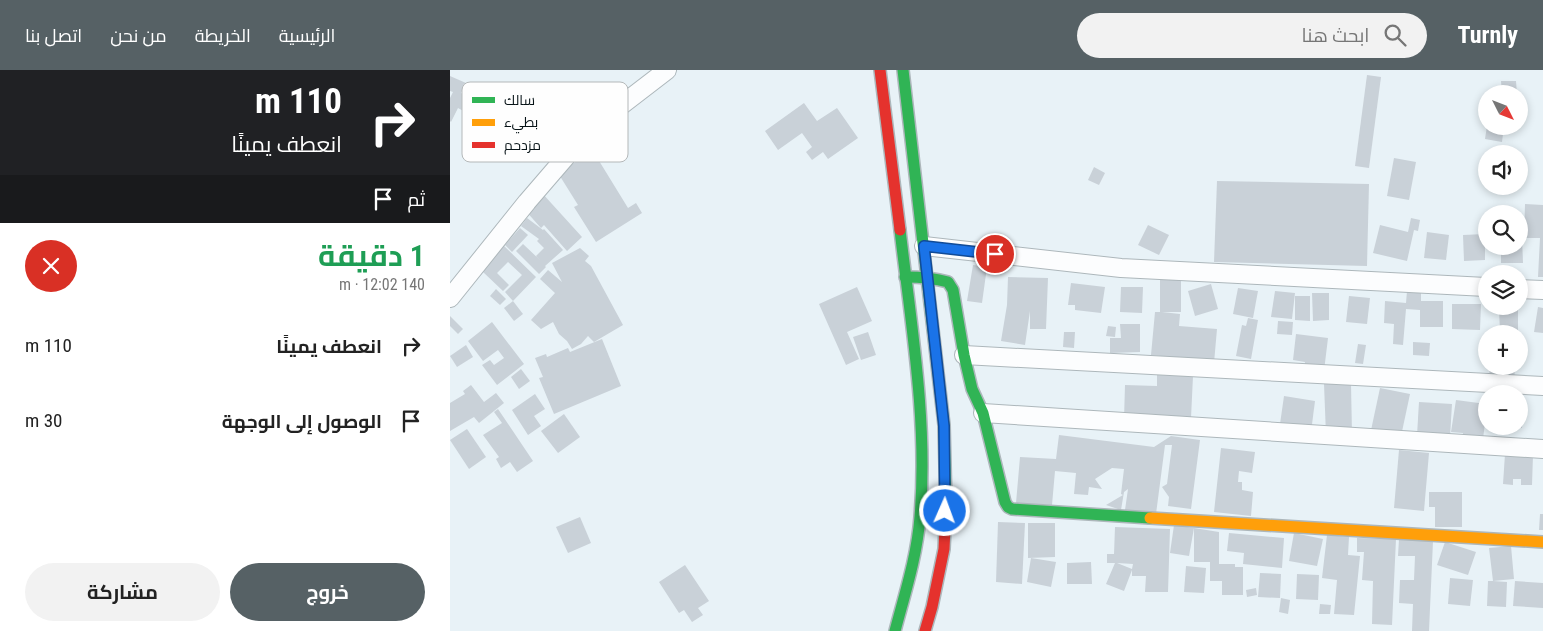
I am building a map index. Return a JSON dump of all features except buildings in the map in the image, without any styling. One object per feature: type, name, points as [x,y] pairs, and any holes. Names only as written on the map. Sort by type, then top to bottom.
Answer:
[{"type":"main road","points":[[880,70],[919,389],[920,516],[915,554],[895,631]]},
{"type":"main road","points":[[902,70],[928,277],[944,426],[946,493],[944,549],[925,631]]},
{"type":"main road","points":[[905,277],[928,277],[948,282],[953,290],[972,389],[983,413],[1005,502],[1012,509],[1543,542]]},
{"type":"street","points":[[628,100],[668,70]]},
{"type":"street","points":[[450,298],[561,162]]},
{"type":"street","points":[[924,246],[1121,268],[1478,287]]},
{"type":"street","points":[[1528,289],[1543,290]]},
{"type":"street","points":[[964,355],[1543,386]]},
{"type":"street","points":[[983,413],[1543,449]]},
{"type":"traffic: fast","points":[[903,70],[944,425],[946,506]]},
{"type":"traffic: fast","points":[[895,631],[916,546],[922,481],[922,445],[917,373],[900,230]]},
{"type":"traffic: fast","points":[[905,277],[927,278],[948,282],[953,290],[972,389],[983,413],[1005,502],[1008,507],[1012,509],[1150,518]]},
{"type":"traffic: slow","points":[[1150,518],[1543,542]]},
{"type":"traffic: jam","points":[[880,70],[900,230]]},
{"type":"traffic: jam","points":[[925,631],[944,549],[946,506]]},
{"type":"route","points":[[945,511],[944,426],[924,246],[995,254]]}]
